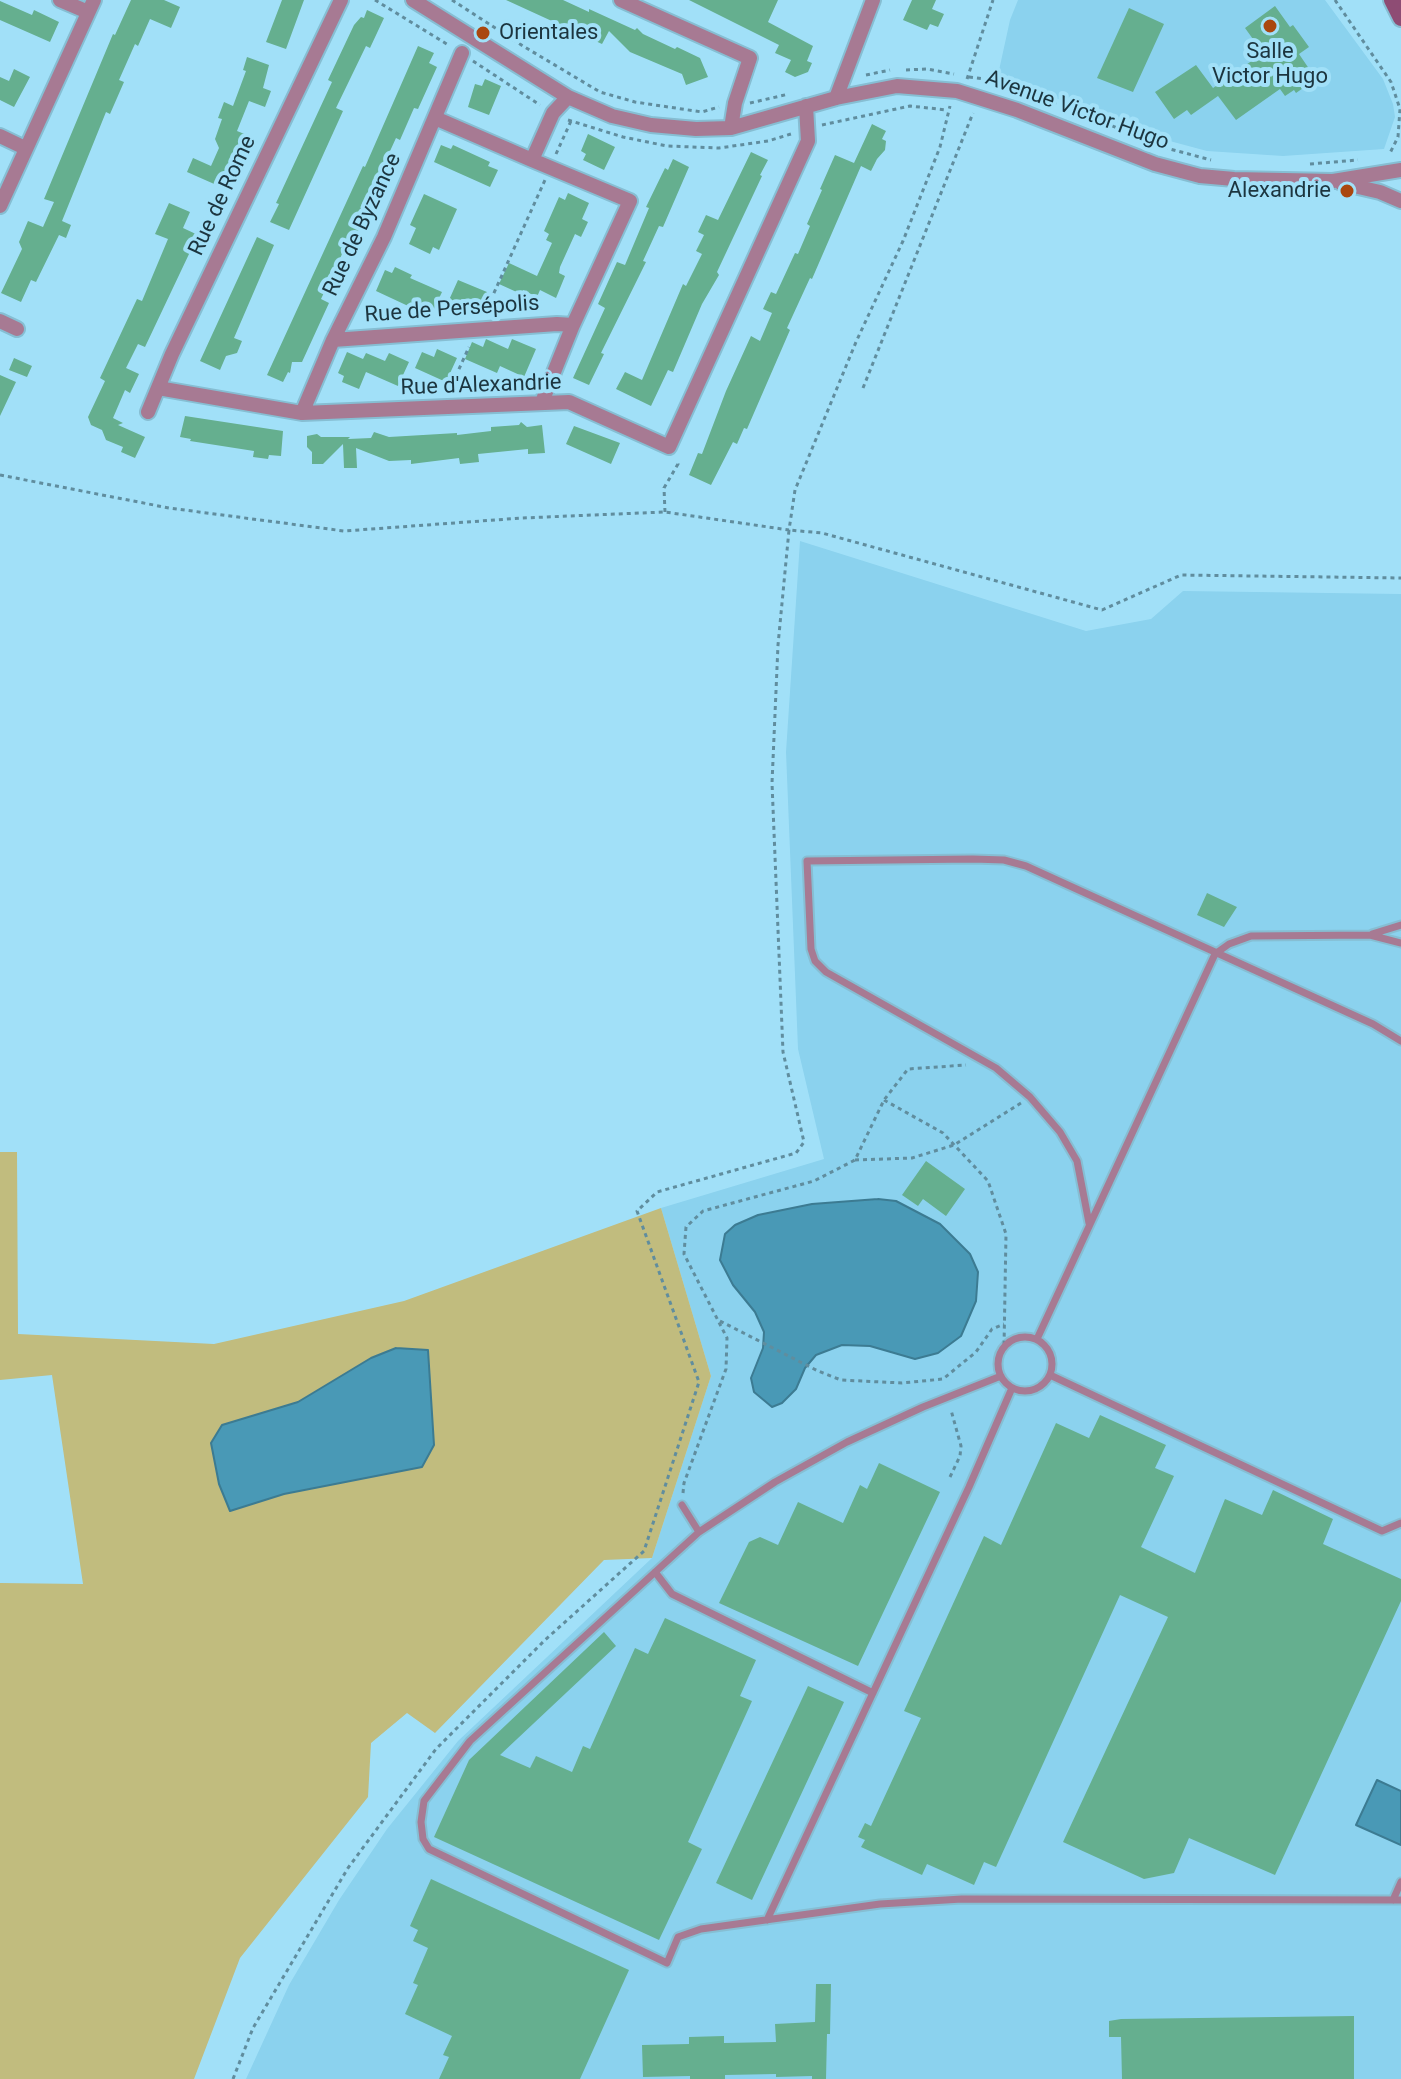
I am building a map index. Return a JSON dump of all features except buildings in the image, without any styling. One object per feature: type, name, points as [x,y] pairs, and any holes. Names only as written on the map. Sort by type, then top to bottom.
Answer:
[{"type":"main road","points":[[1392,0],[1401,18]]},
{"type":"street","points":[[0,206],[91,6],[60,0]]},
{"type":"street","name":"Rue de Rome","points":[[148,412],[341,0]]},
{"type":"street","name":"Avenue Victor Hugo","points":[[413,0],[430,4],[568,97],[612,116],[651,125],[731,128],[836,98],[897,86],[957,91],[1017,110],[1155,164],[1200,176],[1333,181],[1401,170]]},
{"type":"street","points":[[621,0],[750,58],[735,103],[731,128]]},
{"type":"street","points":[[836,98],[873,0]]},
{"type":"street","name":"Rue de Byzance","points":[[302,413],[333,340],[384,237],[462,53]]},
{"type":"street","points":[[532,160],[553,113],[568,97]]},
{"type":"street","points":[[669,447],[808,141],[806,106]]},
{"type":"street","points":[[435,118],[630,201],[573,325],[542,402]]},
{"type":"street","points":[[0,136],[25,148]]},
{"type":"street","name":"Avenue Victor Hugo","points":[[1333,181],[1380,192],[1401,201]]},
{"type":"street","points":[[0,321],[17,329]]},
{"type":"street","name":"Rue de Persépolis","points":[[333,340],[573,325]]},
{"type":"street","name":"Rue d'Alexandrie","points":[[158,388],[302,413],[569,402],[669,447]]},
{"type":"lane","points":[[1089,1223],[1077,1161],[1060,1132],[1030,1097],[996,1068],[826,972],[815,961],[811,949],[807,861],[1004,860],[1026,866],[1373,1024],[1401,1041]]},
{"type":"lane","points":[[1370,935],[1401,925]]},
{"type":"lane","points":[[1037,1339],[1215,954],[1229,944],[1251,936],[1370,935],[1401,943]]},
{"type":"lane","points":[[1019,1337],[1037,1339],[1052,1358],[1050,1375],[1038,1388],[1030,1391],[1012,1388],[1001,1376],[998,1361],[1004,1347],[1019,1337]]},
{"type":"lane","points":[[1050,1375],[1382,1531],[1401,1523]]},
{"type":"lane","points":[[1001,1376],[847,1442],[787,1475],[699,1532],[470,1741],[424,1801],[421,1822],[423,1839],[429,1849],[667,1963],[678,1937],[701,1929],[880,1904],[962,1899],[1397,1900],[1401,1882]]},
{"type":"lane","points":[[767,1920],[1012,1388]]},
{"type":"lane","points":[[682,1505],[699,1532]]},
{"type":"lane","points":[[655,1572],[672,1594],[873,1693]]},
{"type":"path","points":[[452,0],[600,92],[635,102],[702,112],[721,107]]},
{"type":"path","points":[[0,475],[169,508],[344,531],[522,518],[665,512],[789,530],[795,490],[856,342],[908,228],[940,147],[947,110],[969,77],[993,0]]},
{"type":"path","points":[[1335,0],[1391,82],[1400,109],[1398,137],[1388,156]]},
{"type":"path","points":[[969,77],[1000,81],[1170,149],[1211,160]]},
{"type":"path","points":[[863,388],[979,98]]},
{"type":"path","points":[[828,123],[910,106],[947,110]]},
{"type":"path","points":[[441,408],[571,121]]},
{"type":"path","points":[[1309,164],[1363,159]]},
{"type":"path","points":[[665,512],[664,488],[678,464],[669,447]]},
{"type":"path","points":[[855,1160],[884,1100],[908,1069],[964,1065],[996,1068]]},
{"type":"path","points":[[682,1505],[684,1483],[726,1369],[727,1338],[684,1254],[686,1227],[703,1211],[814,1181],[855,1160],[912,1158],[954,1145],[1030,1097]]},
{"type":"path","points":[[884,1100],[943,1133],[988,1181],[1006,1234],[1004,1347]]},
{"type":"path","points":[[720,1321],[841,1380],[902,1383],[943,1379],[976,1352],[992,1329],[1004,1324]]},
{"type":"path","points":[[946,1397],[956,1421],[961,1446],[960,1456],[950,1477]]},
{"type":"path","points":[[644,1551],[659,1510]]},
{"type":"shaded area","points":[[1018,0],[1325,0],[1383,79],[1393,104],[1395,117],[1384,149],[1283,156],[1207,151],[1151,136],[998,75],[1010,20]]},
{"type":"shaded area","points":[[800,541],[1086,631],[1151,619],[1183,591],[1401,594],[1401,2079],[246,2079],[289,1985],[339,1900],[387,1829],[458,1741],[652,1558],[711,1376],[661,1208],[824,1159],[798,1049],[786,752]]},
{"type":"shaded area","points":[[0,1152],[17,1152],[18,1334],[214,1344],[404,1301],[661,1208],[711,1376],[652,1558],[604,1560],[435,1733],[407,1713],[371,1743],[368,1797],[240,1958],[194,2079],[0,2079],[0,1583],[83,1584],[52,1375],[0,1380]]},
{"type":"shaded area","points":[[878,1199],[896,1201],[940,1224],[970,1254],[978,1272],[976,1301],[961,1336],[938,1353],[915,1359],[870,1346],[842,1345],[816,1355],[805,1368],[796,1389],[782,1403],[772,1407],[754,1392],[751,1378],[763,1348],[764,1332],[755,1312],[733,1285],[720,1260],[725,1234],[735,1225],[758,1215],[812,1204]]},
{"type":"shaded area","points":[[396,1348],[428,1350],[434,1445],[422,1467],[284,1494],[230,1511],[219,1484],[211,1443],[222,1425],[298,1402],[371,1358]]},
{"type":"shaded area","points":[[1377,1780],[1401,1791],[1401,1845],[1356,1825]]},
{"type":"place","name":"Salle Victor Hugo","points":[[1270,26]]},
{"type":"place","name":"Orientales","points":[[483,33]]},
{"type":"place","name":"Alexandrie","points":[[1347,191]]}]
